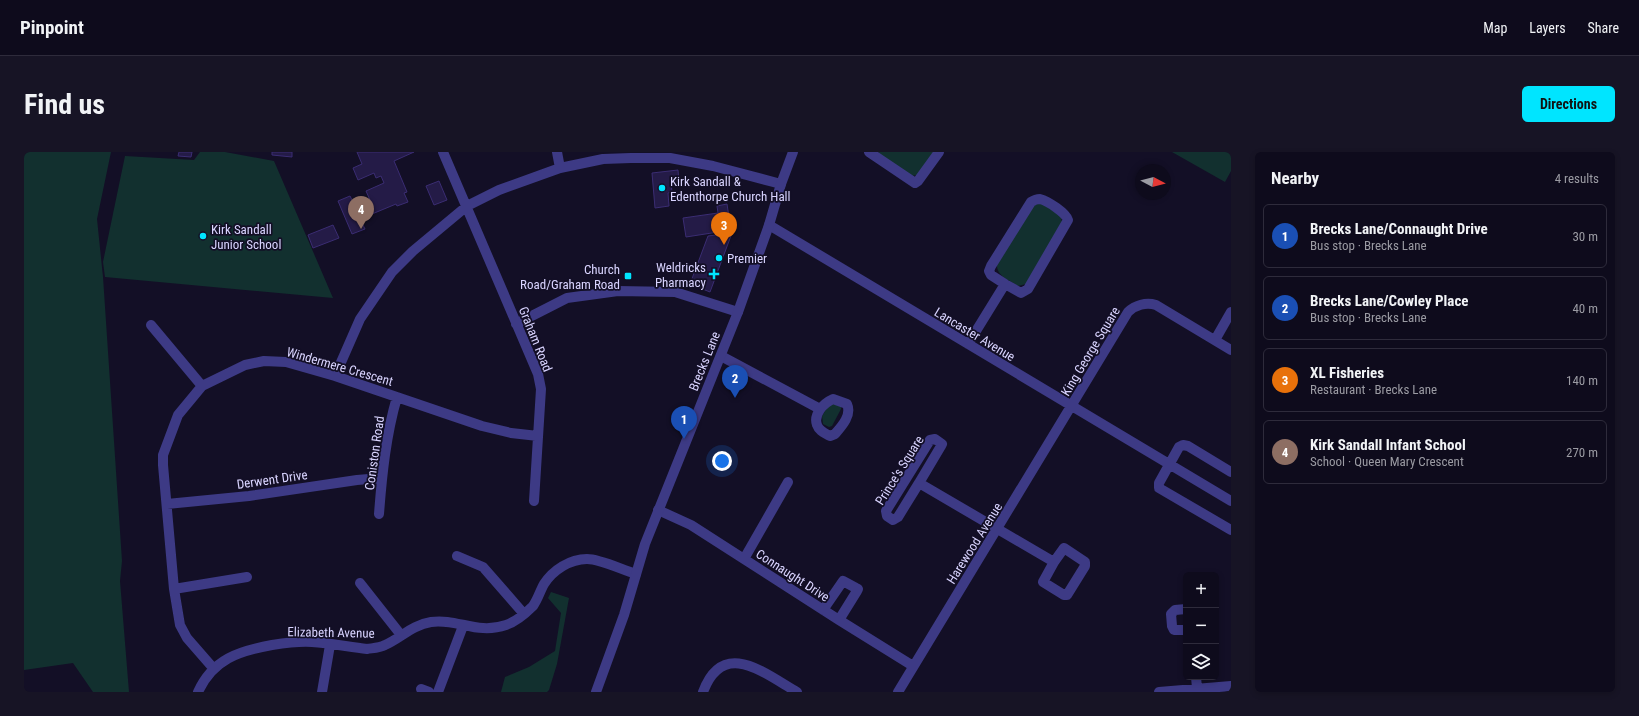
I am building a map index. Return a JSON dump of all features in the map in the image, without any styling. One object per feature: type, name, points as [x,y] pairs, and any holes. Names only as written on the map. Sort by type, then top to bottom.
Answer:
[{"type":"street","name":"Graham Road","points":[[443,152],[538,374],[541,389],[534,500]]},
{"type":"street","points":[[557,152],[560,168]]},
{"type":"street","name":"Brecks Lane","points":[[596,692],[612,651],[645,544],[738,312],[781,184],[794,152]]},
{"type":"street","points":[[869,152],[914,183],[918,181],[939,152]]},
{"type":"street","points":[[335,376],[360,319],[392,272],[413,251],[467,206],[499,190],[560,168],[603,159],[670,155],[781,184]]},
{"type":"street","points":[[1038,199],[1043,200],[1064,213],[1068,220],[1028,289],[1021,293],[1005,284],[991,275],[989,271],[1031,202],[1038,199]]},
{"type":"street","name":"Lancaster Avenue","points":[[768,225],[1231,501]]},
{"type":"street","points":[[968,344],[1005,284]]},
{"type":"street","points":[[516,324],[567,298],[629,290],[675,292],[738,312]]},
{"type":"street","name":"King George Square","points":[[1071,407],[1128,312],[1132,308],[1149,302],[1231,350]]},
{"type":"street","points":[[1215,340],[1231,312]]},
{"type":"street","points":[[151,326],[202,386]]},
{"type":"street","points":[[721,356],[820,409]]},
{"type":"street","name":"Windermere Crescent","points":[[214,669],[191,643],[180,624],[174,589],[163,455],[178,415],[202,386],[245,365],[264,362],[286,362],[397,396],[482,426],[511,433],[538,436]]},
{"type":"street","name":"Coniston Road","points":[[379,514],[388,434],[397,396]]},
{"type":"street","name":"Harewood Avenue","points":[[898,692],[1071,407]]},
{"type":"street","name":"Prince's Square","points":[[935,439],[942,444],[919,483],[898,518],[893,520],[887,516],[886,511],[930,440],[935,439]]},
{"type":"street","points":[[1231,472],[1188,446],[1183,445],[1179,447],[1159,483],[1159,488],[1231,530]]},
{"type":"street","name":"Derwent Drive","points":[[167,504],[249,496],[357,480],[382,478]]},
{"type":"street","points":[[744,559],[788,482]]},
{"type":"street","name":"Prince's Square","points":[[919,483],[1054,562]]},
{"type":"street","name":"Connaught Drive","points":[[658,510],[691,525],[822,610],[913,666]]},
{"type":"street","points":[[1064,548],[1085,562],[1085,566],[1067,595],[1064,595],[1043,582],[1054,562],[1064,548]]},
{"type":"street","points":[[457,556],[483,568],[524,614]]},
{"type":"street","name":"Elizabeth Avenue","points":[[198,692],[206,678],[221,662],[247,649],[295,642],[313,642],[367,649],[384,645],[417,626],[430,622],[440,621],[482,629],[507,625],[533,606],[545,583],[554,572],[567,563],[576,560],[588,559],[636,574]]},
{"type":"street","points":[[174,589],[247,577]]},
{"type":"street","points":[[822,610],[843,581],[858,589],[839,620]]},
{"type":"street","points":[[360,583],[401,635]]},
{"type":"street","points":[[1183,609],[1175,610],[1171,614],[1172,626],[1174,630],[1183,630]]},
{"type":"street","points":[[438,692],[463,626]]},
{"type":"street","points":[[322,692],[330,645]]},
{"type":"street","points":[[703,692],[708,679],[716,669],[736,662],[752,666],[797,692]]},
{"type":"street","points":[[1196,680],[1197,688]]},
{"type":"street","points":[[1159,692],[1231,686]]},
{"type":"green space","points":[[24,152],[111,152],[97,219],[103,277],[122,561],[120,581],[129,692],[93,692],[73,663],[24,670]]},
{"type":"green space","name":"Kirk Sandall Junior School","points":[[200,152],[225,152],[274,161],[333,298],[105,277],[103,262],[125,156],[194,160]]},
{"type":"green space","points":[[879,152],[934,152],[918,175],[911,176],[879,155]]},
{"type":"green space","points":[[1172,152],[1231,152],[1231,171],[1225,182]]},
{"type":"green space","points":[[1040,203],[1058,213],[1062,220],[1062,224],[1026,284],[1018,286],[1001,275],[997,268],[997,264],[1033,206]]},
{"type":"green space","points":[[830,403],[841,406],[841,409],[832,426],[829,427],[823,424],[822,416]]},
{"type":"green space","points":[[551,592],[569,598],[557,664],[549,690],[547,692],[501,692],[505,677],[529,667],[555,651],[561,613],[548,598]]},
{"type":"building","points":[[179,152],[192,152],[191,157],[178,156]]},
{"type":"building","points":[[272,152],[292,152],[292,157],[272,155]]},
{"type":"building","points":[[357,152],[414,152],[394,161],[407,192],[404,193],[408,202],[397,206],[396,204],[360,219],[365,229],[352,234],[338,201],[350,196],[355,206],[370,200],[366,191],[384,183],[381,176],[376,178],[374,173],[358,180],[353,168],[362,164]]},
{"type":"building","name":"Kirk Sandall & Edenthorpe Church Hall","points":[[678,170],[679,183],[671,183],[672,192],[668,193],[669,206],[655,208],[652,173]]},
{"type":"building","points":[[439,181],[447,200],[434,205],[426,186]]},
{"type":"building","points":[[727,204],[731,230],[686,237],[683,218],[718,213],[717,206]]},
{"type":"building","points":[[333,225],[339,238],[313,248],[308,235]]},
{"type":"building","points":[[732,233],[710,292],[690,284],[708,236]]},
{"type":"place","name":"Kirk Sandall & Edenthorpe Church Hall","points":[[662,188]]},
{"type":"place","name":"Kirk Sandall Infant School","points":[[361,229]]},
{"type":"place","name":"Kirk Sandall Junior School","points":[[203,236]]},
{"type":"place","name":"XL Fisheries","points":[[724,245]]},
{"type":"place","name":"Premier","points":[[719,258]]},
{"type":"place","name":"Weldricks Pharmacy","points":[[714,274]]},
{"type":"place","name":"Church Road/Graham Road","points":[[628,276]]},
{"type":"place","name":"Brecks Lane/Cowley Place","points":[[735,398]]},
{"type":"place","name":"Brecks Lane/Connaught Drive","points":[[684,439]]}]
